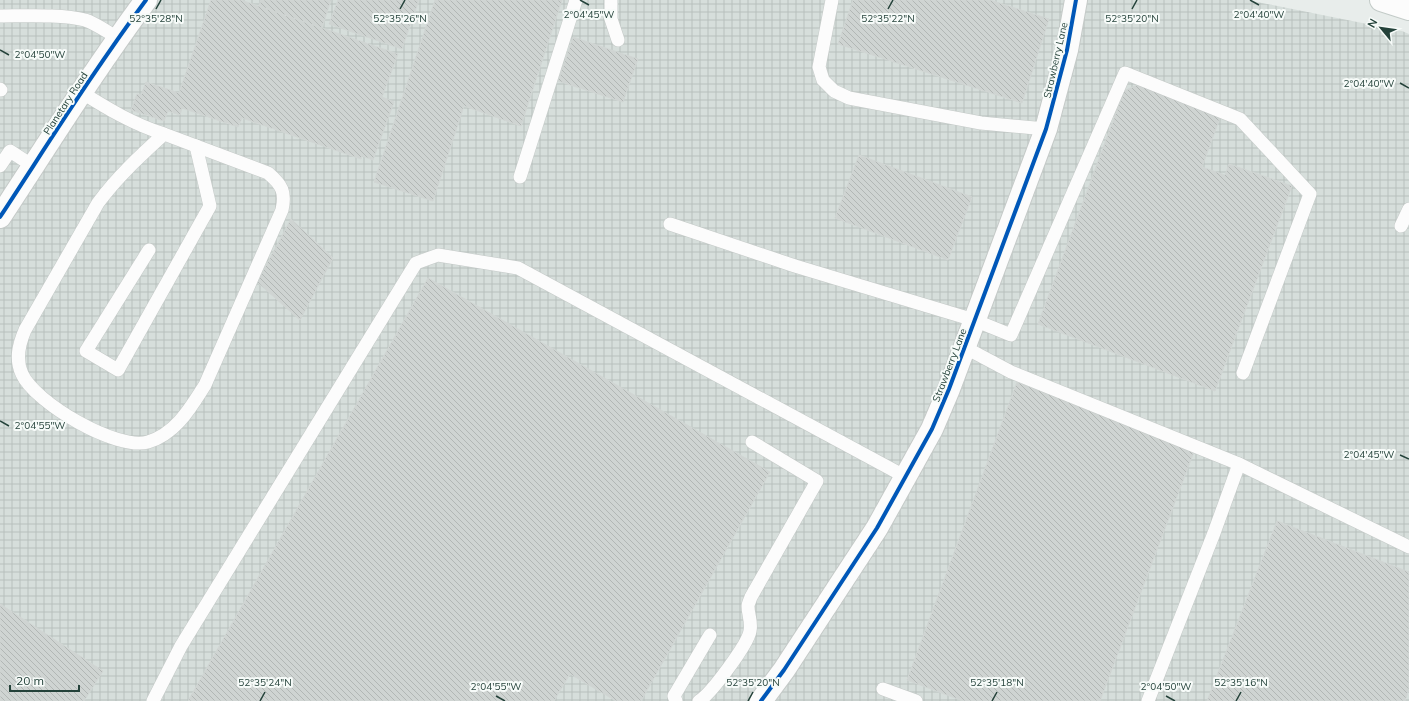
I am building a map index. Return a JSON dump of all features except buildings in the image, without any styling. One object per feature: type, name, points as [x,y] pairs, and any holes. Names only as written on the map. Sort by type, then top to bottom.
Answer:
[{"type":"street","name":"Planetary Road","points":[[0,217],[81,92],[146,0]]},
{"type":"street","name":"Strawberry Lane","points":[[761,701],[784,670],[877,528],[938,416],[989,284],[1046,129],[1067,50],[1076,0]]},
{"type":"street","points":[[1381,0],[1409,9]]},
{"type":"lane","points":[[520,177],[576,0]]},
{"type":"lane","points":[[611,0],[611,20],[618,40]]},
{"type":"lane","points":[[832,0],[819,67],[823,80],[834,90],[849,98],[981,124],[1046,129]]},
{"type":"lane","points":[[0,16],[62,17],[84,20],[97,25],[118,38]]},
{"type":"lane","points":[[670,224],[795,266],[974,320],[1011,334],[1125,73],[1240,120],[1310,194],[1243,373]]},
{"type":"lane","points":[[81,92],[131,122],[164,134],[268,173],[278,181],[283,191],[284,201],[282,210],[205,385],[178,424],[162,436],[148,442],[134,444],[118,440],[96,431],[58,410],[42,399],[30,387],[22,374],[18,360],[19,345],[25,330],[98,203],[110,186],[164,134]]},
{"type":"lane","points":[[149,250],[86,351],[118,370],[210,206],[196,146]]},
{"type":"lane","points":[[0,166],[10,151],[33,166]]},
{"type":"lane","points":[[1401,226],[1409,209]]},
{"type":"lane","points":[[153,701],[181,646],[416,262],[438,255],[518,268],[906,476]]},
{"type":"lane","points":[[964,347],[1012,372],[1238,464],[1409,547]]},
{"type":"lane","points":[[699,701],[711,691],[750,634],[748,606],[750,597],[817,481],[752,442]]},
{"type":"lane","points":[[1148,701],[1214,533],[1238,464]]},
{"type":"lane","points":[[676,701],[674,696],[710,635]]},
{"type":"lane","points":[[884,689],[916,701]]},
{"type":"shaded area","points":[[0,0],[1247,0],[1402,31],[1409,34],[1409,701],[0,701]]},
{"type":"cycle path","points":[[0,217],[90,80],[146,0]]},
{"type":"cycle path","points":[[761,701],[784,670],[877,528],[932,429],[949,389],[1046,129],[1067,50],[1076,0]]}]
